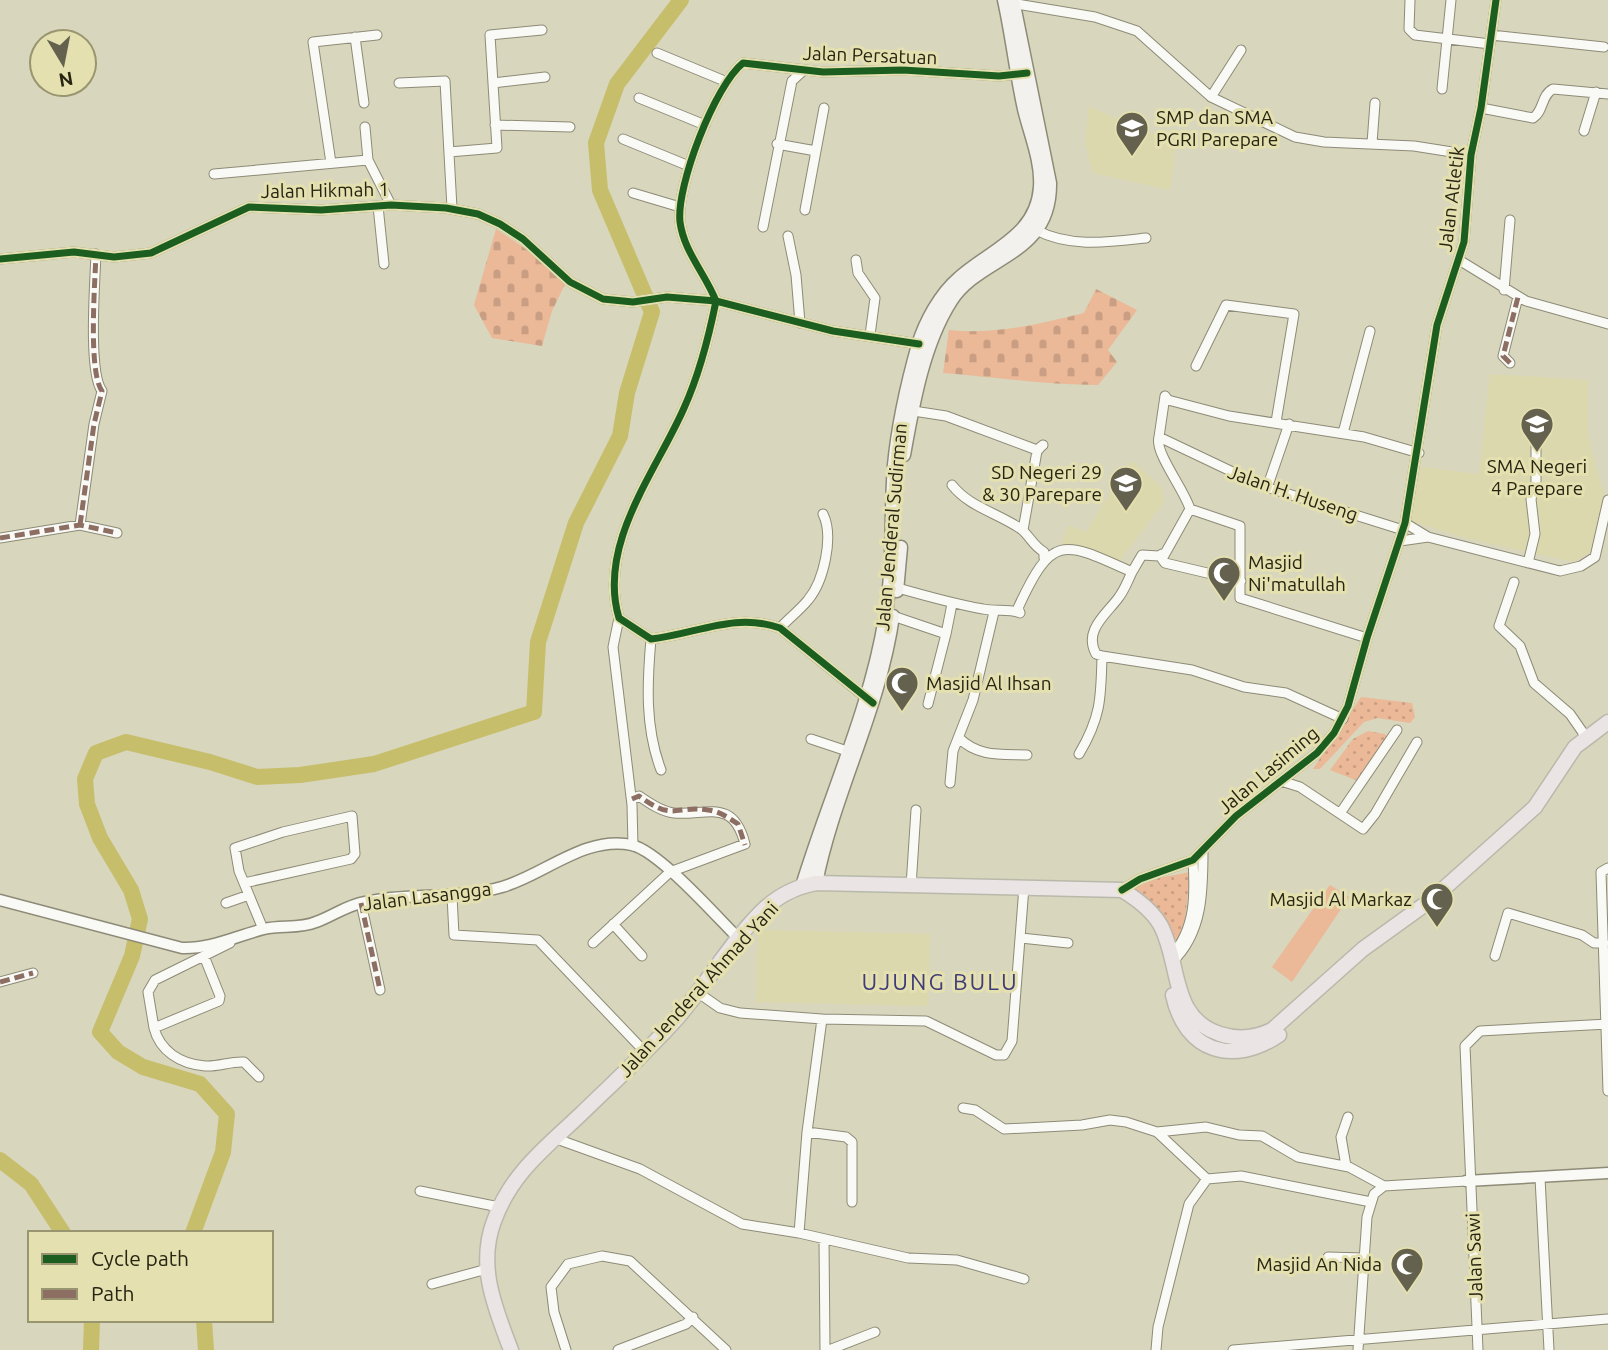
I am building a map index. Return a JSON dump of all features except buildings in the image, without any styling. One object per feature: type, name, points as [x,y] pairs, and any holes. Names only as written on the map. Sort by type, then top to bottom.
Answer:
[{"type":"highway","points":[[809,885],[1122,890],[1150,910],[1161,926],[1185,1007],[1194,1020],[1206,1030],[1237,1038],[1256,1037],[1272,1030],[1363,949],[1431,900],[1535,807],[1575,747],[1608,722]]},
{"type":"highway","name":"Jalan Jenderal Ahmad Yani","points":[[512,1350],[496,1308],[487,1269],[489,1237],[499,1207],[519,1172],[645,1052],[771,903],[809,885]]},
{"type":"main road","name":"Jalan Jenderal Sudirman","points":[[885,642],[894,464],[919,344],[951,286],[1008,244],[1023,229],[1037,204],[1039,171],[1009,1]]},
{"type":"main road","name":"Jalan Jenderal Sudirman","points":[[809,885],[825,848],[893,616],[898,588],[907,410],[932,340],[951,300],[980,274],[1023,246],[1036,230],[1049,201],[1050,183],[1022,74]]},
{"type":"main road","name":"Jalan Jenderal Sudirman","points":[[809,885],[847,751],[869,700]]},
{"type":"street","points":[[1410,0],[1411,32],[1447,38],[1604,47]]},
{"type":"street","points":[[1442,89],[1451,0]]},
{"type":"street","name":"Jalan Atletik","points":[[1400,541],[1419,453],[1437,325],[1459,260],[1466,228],[1471,155],[1481,108],[1496,0]]},
{"type":"street","points":[[1009,1],[1095,17],[1137,32],[1211,97],[1295,137],[1471,155]]},
{"type":"street","points":[[449,152],[497,148],[490,35],[542,30]]},
{"type":"street","points":[[331,163],[313,42],[377,35]]},
{"type":"street","points":[[355,37],[364,103]]},
{"type":"street","points":[[1211,97],[1241,50]]},
{"type":"street","points":[[657,53],[727,82]]},
{"type":"street","name":"Jalan Persatuan","points":[[716,301],[703,272],[689,253],[680,222],[680,206],[689,166],[705,125],[727,82],[743,63],[804,70],[1022,74]]},
{"type":"street","points":[[763,228],[777,144],[792,81],[804,70]]},
{"type":"street","points":[[493,83],[545,77]]},
{"type":"street","points":[[399,83],[445,81],[453,208]]},
{"type":"street","points":[[1481,108],[1533,118],[1549,90],[1567,88],[1608,94]]},
{"type":"street","points":[[1584,131],[1596,92]]},
{"type":"street","points":[[639,98],[705,125]]},
{"type":"street","points":[[1373,143],[1375,103]]},
{"type":"street","points":[[805,210],[824,108]]},
{"type":"street","points":[[495,125],[570,127]]},
{"type":"street","points":[[365,127],[368,160],[391,205]]},
{"type":"street","points":[[623,139],[689,166]]},
{"type":"street","points":[[777,144],[816,151]]},
{"type":"street","points":[[214,174],[368,160]]},
{"type":"street","points":[[633,193],[680,206]]},
{"type":"street","name":"Jalan Hikmah 1","points":[[0,259],[74,252],[114,257],[151,253],[249,207],[321,210],[391,205],[453,208],[478,214],[500,224],[523,239],[570,282],[591,294],[615,302],[667,297],[716,301]]},
{"type":"street","points":[[378,206],[384,264]]},
{"type":"street","points":[[1504,290],[1510,220]]},
{"type":"street","points":[[1036,230],[1059,240],[1077,242],[1146,238]]},
{"type":"street","points":[[788,236],[796,275],[800,323]]},
{"type":"street","points":[[80,526],[94,424],[102,391],[97,384],[94,345],[96,254]]},
{"type":"street","points":[[856,260],[858,273],[875,298],[870,335]]},
{"type":"street","points":[[1459,260],[1504,290],[1540,307],[1608,324]]},
{"type":"street","points":[[1510,363],[1503,356],[1518,297]]},
{"type":"street","points":[[739,939],[670,872],[633,846],[632,799],[613,647],[620,618],[615,597],[616,567],[623,534],[690,396],[716,301],[800,323],[919,344]]},
{"type":"street","points":[[1196,366],[1226,305],[1294,314],[1276,422]]},
{"type":"street","points":[[1343,433],[1370,331]]},
{"type":"street","points":[[1367,638],[1240,598],[1238,524],[1190,509],[1177,478],[1159,452],[1160,413],[1165,396],[1168,400],[1214,413],[1343,433],[1419,453]]},
{"type":"street","points":[[907,410],[946,416],[1037,450],[1043,445],[1037,451],[1023,530]]},
{"type":"street","points":[[1528,563],[1535,534],[1531,499],[1536,482],[1536,418]]},
{"type":"street","points":[[1267,488],[1289,424]]},
{"type":"street","name":"Jalan H. Huseng","points":[[1159,436],[1267,488],[1404,527],[1427,537]]},
{"type":"street","points":[[952,485],[963,498],[1023,530],[1044,552],[1044,558]]},
{"type":"street","points":[[1400,541],[1427,537],[1566,571],[1592,560],[1608,500]]},
{"type":"street","points":[[1190,509],[1162,554],[1142,555],[1123,590],[1093,631],[1093,648],[1102,656],[1192,670],[1244,687],[1286,693],[1343,719]]},
{"type":"street","points":[[780,628],[807,601],[819,578],[828,523],[823,514]]},
{"type":"street","points":[[0,538],[80,526],[117,533]]},
{"type":"street","name":"Jalan Lasiming","points":[[1122,890],[1140,879],[1193,860],[1236,816],[1317,753],[1343,719],[1355,689],[1367,638],[1400,541]]},
{"type":"street","points":[[898,588],[952,604],[994,611],[1010,609],[1020,613],[1018,608],[1044,558],[1053,551],[1084,550],[1132,572]]},
{"type":"street","points":[[1162,554],[1166,564],[1241,581]]},
{"type":"street","points":[[1514,582],[1499,626],[1520,646],[1534,683],[1570,714],[1586,737]]},
{"type":"street","points":[[928,704],[952,604]]},
{"type":"street","points":[[950,783],[954,751],[973,700],[994,611]]},
{"type":"street","points":[[893,616],[946,634]]},
{"type":"street","points":[[620,618],[652,639],[729,621],[755,620],[780,628],[869,700]]},
{"type":"street","points":[[652,639],[648,700],[652,740],[661,770]]},
{"type":"street","points":[[1079,754],[1093,729],[1101,704],[1102,656]]},
{"type":"street","points":[[1340,813],[1397,730]]},
{"type":"street","points":[[959,738],[970,750],[980,753],[1027,755]]},
{"type":"street","points":[[811,739],[847,751]]},
{"type":"street","points":[[1281,781],[1300,788],[1361,829],[1366,826],[1417,742]]},
{"type":"street","points":[[593,943],[670,872],[743,847],[740,826],[709,810],[673,813],[639,796],[632,799]]},
{"type":"street","points":[[911,886],[916,810]]},
{"type":"street","points":[[244,883],[348,861],[355,854],[352,816],[238,846],[234,853],[244,883],[263,929]]},
{"type":"street","name":"Jalan Lasangga","points":[[0,900],[122,933],[191,948],[241,937],[263,929],[316,923],[361,903],[452,896],[509,884],[589,849],[612,844],[633,846]]},
{"type":"street","points":[[1172,964],[1188,945],[1197,923],[1203,884],[1203,850]]},
{"type":"street","points":[[1172,964],[1190,922],[1195,891],[1193,860]]},
{"type":"street","points":[[1605,869],[1608,1091]]},
{"type":"street","points":[[698,992],[720,1008],[740,1013],[822,1019],[926,1021],[996,1055],[1004,1055],[1012,1041],[1024,887]]},
{"type":"street","points":[[226,903],[249,895]]},
{"type":"street","points":[[452,896],[454,935],[538,940],[645,1052]]},
{"type":"street","points":[[361,903],[380,990]]},
{"type":"street","points":[[1495,956],[1508,913],[1582,935],[1594,943],[1604,943]]},
{"type":"street","points":[[613,924],[642,956]]},
{"type":"street","points":[[241,937],[155,980],[148,992],[158,1041],[168,1054],[204,1066],[244,1062],[259,1077]]},
{"type":"street","points":[[1021,938],[1068,943]]},
{"type":"street","points":[[155,1028],[219,1001],[220,996],[204,956]]},
{"type":"street","points":[[0,982],[33,973]]},
{"type":"street","points":[[799,1233],[807,1132],[822,1019]]},
{"type":"street","name":"Jalan Sawi","points":[[1478,1350],[1464,1054],[1470,1039],[1480,1031],[1607,1024]]},
{"type":"street","points":[[963,1108],[975,1110],[1004,1129],[1082,1125],[1110,1120],[1157,1132],[1206,1127],[1239,1135],[1262,1136],[1298,1157],[1346,1166],[1384,1186],[1469,1181],[1608,1180]]},
{"type":"street","points":[[1346,1166],[1341,1138],[1348,1117]]},
{"type":"street","points":[[807,1132],[846,1137],[852,1142],[852,1202]]},
{"type":"street","points":[[1157,1132],[1207,1180]]},
{"type":"street","points":[[554,1138],[640,1169],[742,1224],[799,1233],[908,1258],[957,1260],[1008,1277],[1024,1279]]},
{"type":"street","points":[[1540,1181],[1608,1173]]},
{"type":"street","points":[[1156,1350],[1158,1328],[1189,1204],[1207,1180],[1241,1176],[1371,1202]]},
{"type":"street","points":[[1540,1181],[1549,1350]]},
{"type":"street","points":[[1358,1346],[1363,1258],[1371,1202],[1374,1194],[1384,1186]]},
{"type":"street","points":[[420,1191],[499,1207]]},
{"type":"street","points":[[824,1239],[827,1350],[875,1332]]},
{"type":"street","points":[[566,1350],[554,1312],[551,1287],[568,1264],[602,1256],[630,1261],[726,1350]]},
{"type":"street","points":[[1328,1257],[1363,1258]]},
{"type":"street","points":[[432,1284],[487,1269]]},
{"type":"street","points":[[618,1350],[686,1324],[692,1317]]},
{"type":"street","points":[[1233,1350],[1358,1346],[1477,1330],[1608,1319]]},
{"type":"shaded area","name":"SMP dan SMA PGRI Parepare","points":[[1089,107],[1176,143],[1170,190],[1093,173],[1085,142]]},
{"type":"shaded area","name":"SMA Negeri 4 Parepare","points":[[1490,374],[1588,380],[1588,435],[1604,497],[1593,551],[1573,562],[1470,539],[1410,521],[1421,467],[1479,474]]},
{"type":"shaded area","name":"SD Negeri 29 & 30 Parepare","points":[[1131,460],[1161,487],[1164,502],[1119,562],[1061,548],[1068,525],[1086,532]]},
{"type":"shaded area","points":[[758,930],[930,934],[928,1006],[756,1002]]},
{"type":"green space","points":[[496,229],[536,256],[566,282],[552,311],[542,346],[492,338],[474,305]]},
{"type":"green space","points":[[1096,289],[1137,310],[1108,350],[1117,362],[1098,385],[943,373],[949,330],[1000,330],[1084,313]]},
{"type":"green space","points":[[1361,697],[1412,703],[1415,717],[1410,723],[1377,718],[1364,722],[1320,769],[1313,769]]},
{"type":"green space","points":[[1368,731],[1385,734],[1388,739],[1358,781],[1330,770],[1353,739]]},
{"type":"green space","points":[[1190,872],[1184,929],[1174,945],[1131,889],[1159,878]]},
{"type":"green space","points":[[1330,885],[1349,897],[1292,982],[1272,967]]},
{"type":"waterway","points":[[194,1231],[223,1152],[227,1114],[200,1084],[143,1067],[118,1052],[100,1032],[132,956],[140,919],[131,890],[100,838],[87,804],[85,779],[96,753],[126,742],[210,762],[257,777],[300,775],[374,764],[534,712],[538,642],[576,523],[620,436],[627,393],[652,312],[600,190],[596,143],[617,84],[681,0]]},
{"type":"waterway","points":[[0,1160],[31,1184],[62,1231]]},
{"type":"waterway","points":[[91,1350],[92,1322]]},
{"type":"waterway","points":[[204,1322],[206,1350]]},
{"type":"marked path","points":[[80,525],[94,424],[102,391],[95,366],[94,347],[96,254]]},
{"type":"marked path","points":[[1510,363],[1503,356],[1518,297]]},
{"type":"marked path","points":[[0,538],[80,525],[117,533]]},
{"type":"marked path","points":[[632,799],[639,796],[667,811],[697,809],[720,813],[738,824],[745,845]]},
{"type":"marked path","points":[[361,903],[380,990]]},
{"type":"marked path","points":[[0,982],[33,973]]},
{"type":"cycle path","points":[[1122,890],[1140,879],[1193,860],[1236,816],[1317,753],[1334,733],[1348,706],[1405,523],[1437,325],[1464,242],[1471,155],[1481,108],[1496,0]]},
{"type":"cycle path","points":[[873,703],[780,628],[747,622],[731,623],[651,639],[619,618],[614,590],[616,563],[623,536],[645,483],[689,395],[703,355],[716,301],[682,233],[680,206],[684,185],[710,113],[732,75],[743,63],[823,72],[903,70],[999,76],[1027,73]]},
{"type":"cycle path","points":[[0,259],[74,252],[114,257],[151,253],[249,207],[321,210],[391,205],[446,208],[478,214],[500,224],[523,239],[570,282],[603,299],[633,302],[667,297],[716,301],[833,331],[919,344]]},
{"type":"place","name":"SMP dan SMA PGRI Parepare","points":[[1132,158]]},
{"type":"place","name":"SMA Negeri 4 Parepare","points":[[1537,454]]},
{"type":"place","name":"SD Negeri 29 & 30 Parepare","points":[[1126,513]]},
{"type":"place","name":"Masjid Ni'matullah","points":[[1224,603]]},
{"type":"place","name":"Masjid Al Ihsan","points":[[902,713]]},
{"type":"place","name":"Masjid Al Markaz","points":[[1437,929]]},
{"type":"place","name":"Masjid An Nida","points":[[1407,1294]]},
{"type":"district","name":"UJUNG BULU","points":[[940,982]]}]
